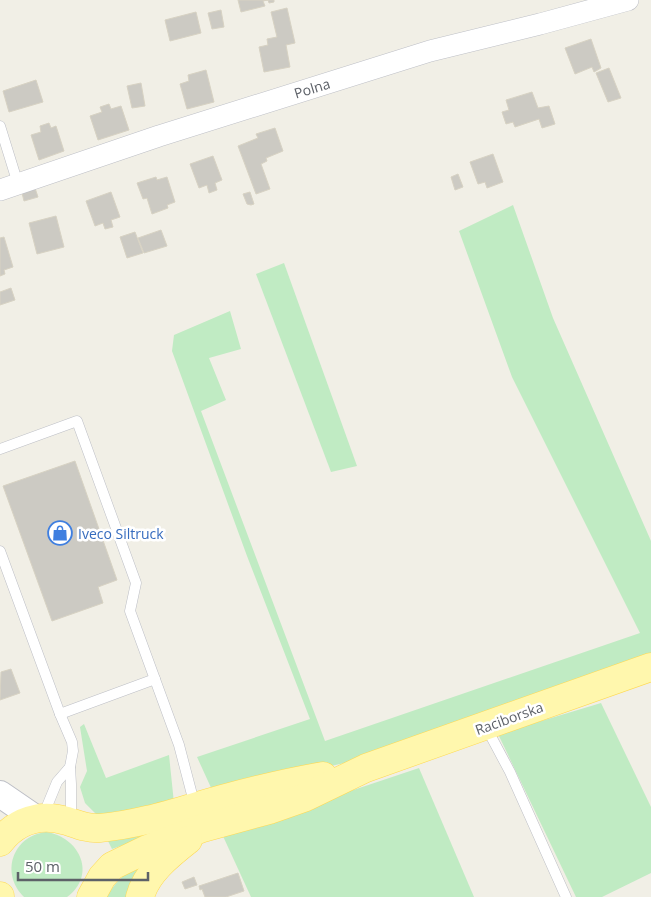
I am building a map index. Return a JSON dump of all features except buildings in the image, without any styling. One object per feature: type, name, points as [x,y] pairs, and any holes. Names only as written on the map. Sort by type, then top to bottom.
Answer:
[{"type":"main road","name":"Raciborska","points":[[39,818],[52,817],[79,826],[128,824],[172,814],[199,818],[269,810],[306,797],[366,768],[651,667]]},
{"type":"main road","points":[[0,842],[12,828],[39,818]]},
{"type":"main road","name":"Raciborska","points":[[96,887],[112,866],[199,818]]},
{"type":"main road","points":[[140,897],[148,879],[199,818]]},
{"type":"main road","points":[[79,826],[93,842],[96,887]]},
{"type":"street","name":"Polna","points":[[9,187],[168,133],[430,51],[628,0]]},
{"type":"street","points":[[0,794],[39,818]]},
{"type":"lane","points":[[0,126],[9,187]]},
{"type":"lane","points":[[0,449],[77,421],[136,583],[130,611],[179,745],[199,818]]},
{"type":"lane","points":[[0,551],[73,747],[70,767],[79,826]]},
{"type":"lane","points":[[60,714],[155,679]]},
{"type":"lane","points":[[485,726],[510,772],[566,897]]},
{"type":"lane","points":[[39,818],[56,782],[70,767]]},
{"type":"green space","points":[[513,205],[553,318],[651,541],[651,656],[349,762],[213,792],[197,757],[310,719],[247,556],[172,351],[174,335],[230,311],[241,349],[209,358],[226,400],[201,411],[325,741],[640,633],[512,377],[459,231]]},
{"type":"green space","points":[[284,263],[357,466],[331,472],[256,274]]},
{"type":"green space","points":[[601,703],[651,807],[651,873],[602,897],[576,897],[498,734]]},
{"type":"green space","points":[[84,724],[106,778],[169,755],[174,803],[97,815],[85,803],[80,787],[87,771],[80,727]]},
{"type":"green space","points":[[419,768],[474,897],[251,897],[222,834]]},
{"type":"green space","points":[[232,807],[112,849],[107,839]]},
{"type":"green space","points":[[46,832],[58,835],[68,841],[75,849],[83,868],[81,878],[76,888],[67,897],[24,897],[17,888],[13,878],[11,867],[13,857],[25,841],[34,835]]},
{"type":"green space","points":[[146,859],[132,897],[106,897],[124,875]]},
{"type":"place","name":"Iveco Siltruck","points":[[60,533]]}]
